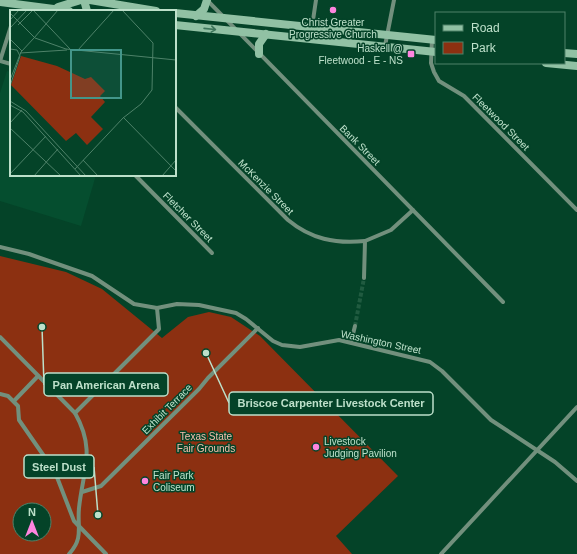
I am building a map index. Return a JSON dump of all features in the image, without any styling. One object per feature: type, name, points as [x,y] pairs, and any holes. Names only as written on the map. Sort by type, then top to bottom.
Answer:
[{"type":"main road","points":[[51,8],[83,0],[87,10]]},
{"type":"main road","points":[[90,0],[112,2],[151,10]]},
{"type":"main road","points":[[196,16],[204,9],[207,0]]},
{"type":"main road","points":[[0,2],[16,7],[51,8],[63,10]]},
{"type":"main road","points":[[176,13],[312,28],[434,39]]},
{"type":"main road","points":[[176,25],[433,52]]},
{"type":"main road","points":[[259,54],[258,44],[266,34]]},
{"type":"main road","points":[[565,53],[577,54]]},
{"type":"main road","points":[[556,64],[577,66]]},
{"type":"street","name":"Bank Street","points":[[207,0],[502,302]]},
{"type":"street","points":[[312,28],[316,0]]},
{"type":"street","points":[[385,46],[394,0]]},
{"type":"street","points":[[10,29],[0,61],[10,64]]},
{"type":"street","name":"Fleetwood Street","points":[[434,39],[434,72],[440,81],[464,96],[577,210]]},
{"type":"street","name":"McKenzie Street","points":[[176,108],[288,220],[302,232],[314,237],[338,243],[364,241],[391,230],[413,210]]},
{"type":"street","name":"Fletcher Street","points":[[136,176],[212,252]]},
{"type":"street","points":[[364,241],[364,278]]},
{"type":"street","name":"Washington Street","points":[[0,247],[74,268],[104,282],[134,304],[158,308],[177,304],[199,305],[224,309],[245,318],[273,341],[282,345],[300,347],[339,340],[430,362],[442,371],[491,420],[555,462],[577,481]]},
{"type":"street","points":[[75,413],[159,329],[158,308]]},
{"type":"street","points":[[351,342],[355,326]]},
{"type":"street","name":"Exhibit Terrace","points":[[82,492],[101,486],[258,328]]},
{"type":"street","points":[[0,337],[75,413],[85,434],[88,456],[78,513],[79,528],[76,547],[69,554]]},
{"type":"street","points":[[14,400],[38,376]]},
{"type":"street","points":[[0,394],[8,396],[14,400],[18,406],[18,420],[47,458],[55,472],[69,514],[79,528],[106,554]]},
{"type":"street","points":[[441,554],[577,407]]},
{"type":"shaded area","points":[[7,71],[10,72],[10,176],[96,176],[81,226],[0,201],[0,93]]},
{"type":"green space","name":"Texas State Fair Grounds","points":[[0,256],[66,272],[102,289],[162,338],[188,317],[209,312],[231,317],[260,336],[398,476],[336,536],[352,554],[0,554]]},
{"type":"tunnel","points":[[355,326],[364,278]]},
{"type":"place","name":"Christ Greater Progressive Church","points":[[333,10]]},
{"type":"place","name":"Haskell @ Fleetwood - E - NS","points":[[411,54]]},
{"type":"place","name":"Pan American Arena","points":[[42,327]]},
{"type":"place","name":"Briscoe Carpenter Livestock Center","points":[[206,353]]},
{"type":"place","name":"Livestock Judging Pavilion","points":[[316,447]]},
{"type":"place","name":"Fair Park Coliseum","points":[[145,481]]},
{"type":"place","name":"Steel Dust","points":[[98,515]]}]
